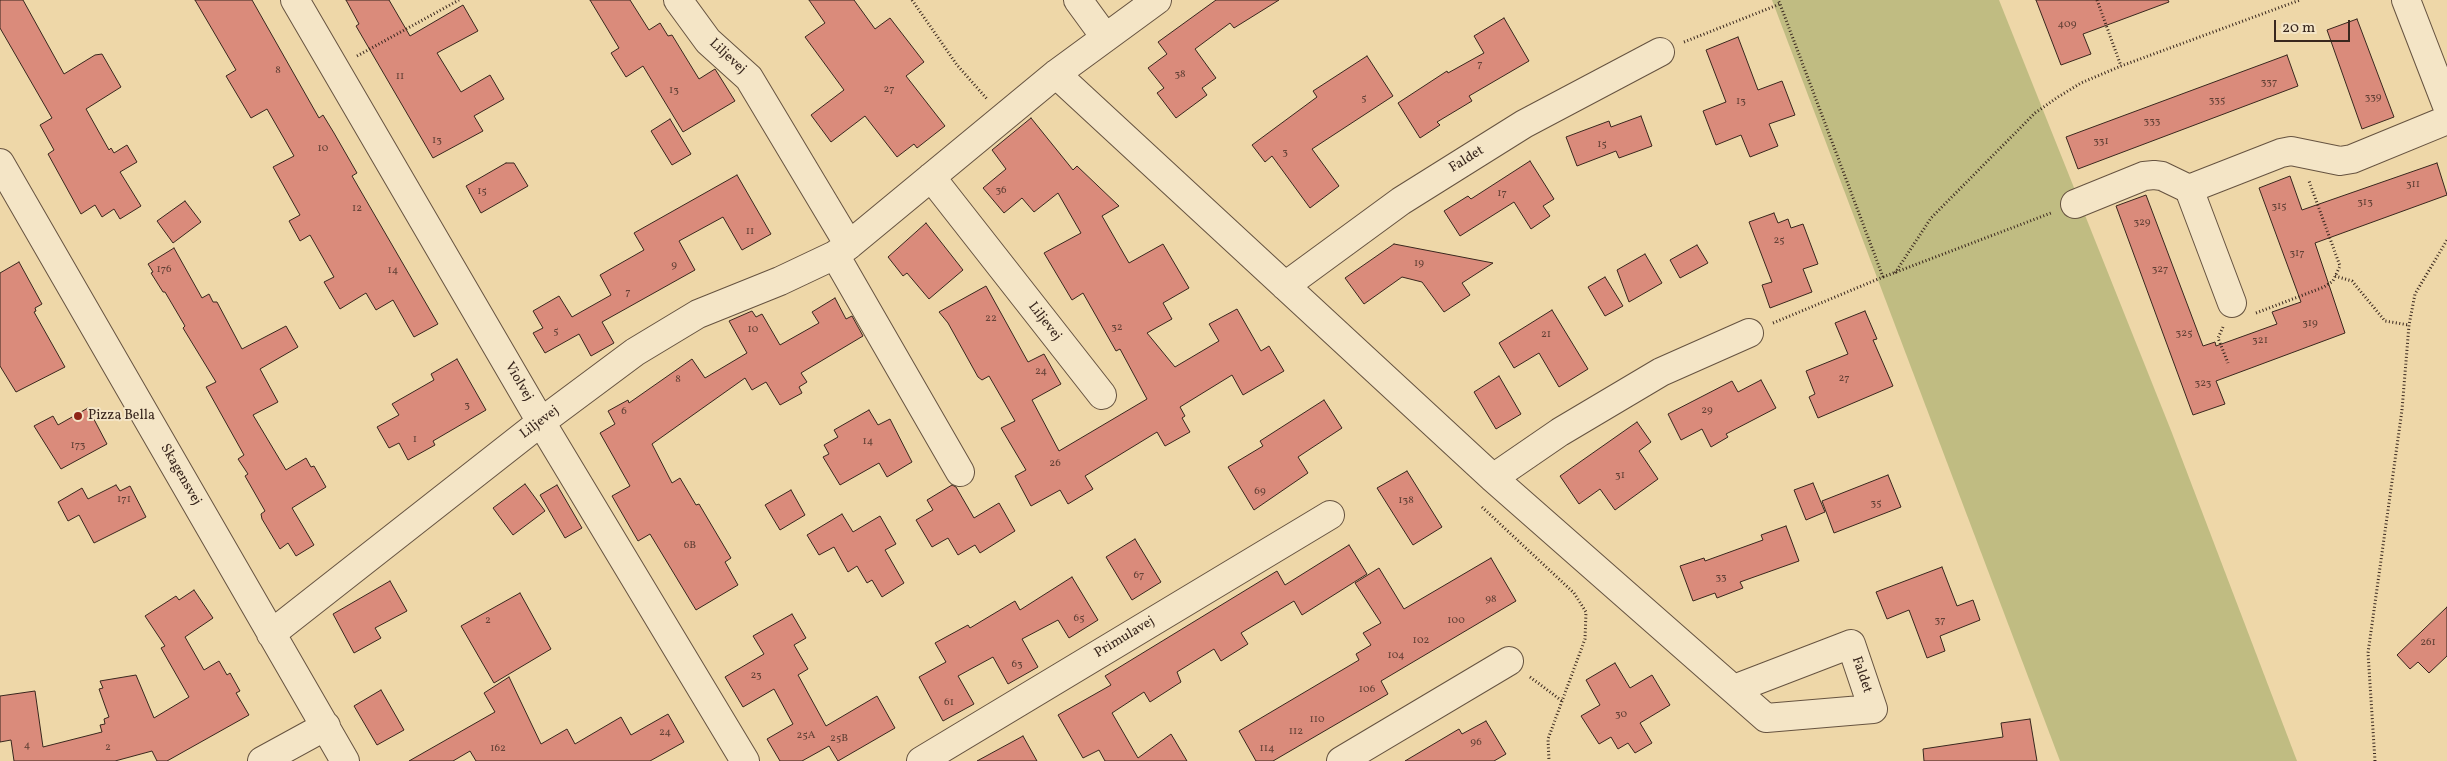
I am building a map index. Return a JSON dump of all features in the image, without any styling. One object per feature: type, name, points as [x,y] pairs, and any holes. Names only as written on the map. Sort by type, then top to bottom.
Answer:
[{"type":"street","name":"Violvej","points":[[295,0],[541,422],[745,761]]},
{"type":"street","name":"Liljevej","points":[[678,0],[708,41],[749,78],[960,472]]},
{"type":"street","points":[[1078,0],[1105,37]]},
{"type":"street","name":"Liljevej","points":[[271,634],[541,422],[635,352],[698,314],[780,282],[842,250],[1056,74],[1157,0]]},
{"type":"street","points":[[2406,0],[2445,92]]},
{"type":"street","name":"Faldet","points":[[1285,286],[1401,201],[1516,129],[1660,52]]},
{"type":"street","points":[[1056,74],[1494,478],[1734,689]]},
{"type":"street","points":[[2189,189],[2281,153],[2303,153],[2340,161],[2352,159],[2447,120]]},
{"type":"street","name":"Skagensvej","points":[[0,163],[326,726],[344,761]]},
{"type":"street","points":[[2076,204],[2144,176],[2162,176],[2189,189],[2237,314]]},
{"type":"street","name":"Liljevej","points":[[931,177],[1102,395]]},
{"type":"street","points":[[1494,478],[1560,432],[1661,372],[1749,333]]},
{"type":"street","name":"Primulavej","points":[[921,761],[1330,515]]},
{"type":"street","points":[[1341,761],[1509,661]]},
{"type":"street","points":[[262,761],[326,726]]},
{"type":"path","points":[[335,69],[459,0]]},
{"type":"path","points":[[912,0],[957,65],[1003,118]]},
{"type":"path","points":[[2097,0],[2121,66]]},
{"type":"path","points":[[1895,273],[1931,218],[2035,113],[2081,83],[2121,66],[2300,0]]},
{"type":"path","points":[[1660,52],[1779,2],[1884,277]]},
{"type":"path","points":[[2228,363],[2218,338],[2237,314],[2324,287],[2333,281],[2335,276],[2340,261],[2308,178],[2303,153]]},
{"type":"path","points":[[1749,333],[1884,277],[2076,204]]},
{"type":"path","points":[[2375,761],[2368,652],[2402,410],[2409,324],[2415,294],[2447,240]]},
{"type":"path","points":[[2335,276],[2352,281],[2385,321],[2409,324]]},
{"type":"path","points":[[1480,505],[1574,593],[1586,612],[1584,639],[1548,739],[1549,761]]},
{"type":"path","points":[[1509,661],[1562,701]]},
{"type":"shaded area","points":[[1772,0],[1999,0],[2172,433],[2297,761],[2060,761]]},
{"type":"building","points":[[0,0],[23,0],[64,74],[95,55],[102,54],[121,87],[86,109],[109,150],[111,148],[114,153],[127,145],[137,162],[120,172],[141,206],[120,219],[114,209],[102,217],[95,205],[81,214],[48,154],[54,150],[40,125],[52,118],[0,28]]},
{"type":"building","points":[[195,0],[252,0],[319,118],[323,115],[357,173],[352,176],[438,324],[414,337],[393,300],[376,310],[366,293],[340,309],[324,282],[334,277],[310,235],[300,241],[289,221],[300,215],[273,167],[294,156],[267,109],[251,118],[226,76],[236,70]]},
{"type":"building","points":[[346,0],[389,0],[410,36],[463,5],[478,31],[437,53],[461,92],[490,75],[504,99],[474,116],[483,131],[433,158],[356,26],[359,24]]},
{"type":"building","points":[[590,0],[630,0],[649,30],[660,23],[668,36],[672,35],[699,79],[715,69],[735,101],[683,132],[643,66],[626,77],[611,53],[619,48]]},
{"type":"building","points":[[809,0],[854,0],[875,29],[890,18],[924,62],[906,76],[945,126],[917,148],[914,144],[897,157],[865,116],[831,142],[811,115],[844,90],[805,37],[825,23]]},
{"type":"building","points":[[1216,0],[1279,0],[1234,28],[1230,23],[1195,49],[1216,78],[1202,88],[1207,95],[1176,118],[1157,93],[1164,88],[1148,68],[1167,54],[1158,42]]},
{"type":"building","points":[[2036,0],[2168,0],[2169,2],[2083,34],[2091,54],[2061,65]]},
{"type":"building","points":[[1504,18],[1529,61],[1469,96],[1472,101],[1437,122],[1440,125],[1420,138],[1398,103],[1447,71],[1448,73],[1484,53],[1474,36]]},
{"type":"building","points":[[2357,19],[2394,117],[2362,129],[2327,30]]},
{"type":"building","points":[[1738,37],[1758,90],[1782,81],[1795,115],[1769,124],[1778,146],[1750,157],[1741,135],[1716,145],[1703,111],[1726,102],[1706,50]]},
{"type":"building","points":[[2287,55],[2298,86],[2078,169],[2066,137]]},
{"type":"building","points":[[1367,56],[1393,96],[1312,149],[1339,186],[1310,208],[1272,156],[1265,162],[1252,145],[1317,97],[1313,91]]},
{"type":"building","points":[[1641,116],[1652,146],[1619,158],[1616,151],[1577,166],[1566,137],[1609,121],[1611,127]]},
{"type":"building","points":[[1031,118],[1073,170],[1077,166],[1119,206],[1102,216],[1129,263],[1163,244],[1189,288],[1163,303],[1172,319],[1147,333],[1175,367],[1219,341],[1209,324],[1237,309],[1261,351],[1269,346],[1284,371],[1243,395],[1232,375],[1180,407],[1185,416],[1182,418],[1190,432],[1165,446],[1157,432],[1085,476],[1093,489],[1068,504],[1060,490],[1031,506],[1015,476],[1026,470],[1001,428],[1015,421],[989,376],[982,380],[978,377],[948,323],[939,312],[986,286],[1028,362],[1044,354],[1061,384],[1032,400],[1059,451],[1147,399],[1120,349],[1116,351],[1083,293],[1072,300],[1044,253],[1081,233],[1058,193],[1034,212],[1022,198],[1004,213],[983,188],[1006,169],[992,150]]},
{"type":"building","points":[[670,119],[691,154],[672,165],[651,131]]},
{"type":"building","points":[[1530,161],[1554,199],[1543,206],[1550,216],[1531,229],[1514,202],[1460,236],[1444,211],[1468,196],[1471,199]]},
{"type":"building","points":[[506,163],[514,163],[528,186],[481,213],[466,186]]},
{"type":"building","points":[[2437,163],[2447,195],[2315,243],[2345,333],[2216,381],[2225,404],[2193,415],[2116,206],[2146,195],[2203,346],[2215,342],[2216,346],[2277,324],[2272,312],[2301,302],[2259,188],[2290,176],[2302,210]]},
{"type":"building","points":[[737,175],[771,234],[742,250],[723,217],[679,241],[695,270],[602,322],[614,343],[591,356],[579,334],[545,353],[533,333],[543,328],[533,311],[559,296],[572,317],[611,295],[600,275],[644,250],[634,233]]},
{"type":"building","points":[[185,201],[201,222],[173,243],[157,221]]},
{"type":"building","points":[[1774,213],[1778,223],[1788,219],[1791,228],[1803,224],[1818,264],[1803,269],[1812,292],[1770,308],[1762,285],[1772,282],[1749,222]]},
{"type":"building","points":[[926,223],[963,270],[929,299],[907,273],[903,276],[888,257]]},
{"type":"building","points":[[1394,244],[1493,263],[1462,283],[1470,295],[1444,312],[1422,282],[1402,277],[1364,304],[1345,278]]},
{"type":"building","points":[[1697,245],[1708,263],[1680,278],[1670,260]]},
{"type":"building","points":[[174,248],[202,298],[209,294],[213,302],[217,302],[242,349],[286,326],[298,347],[260,369],[278,402],[253,415],[286,470],[306,458],[311,467],[314,466],[326,487],[292,508],[314,545],[296,556],[288,543],[280,549],[262,519],[261,514],[265,511],[245,476],[248,474],[238,459],[244,455],[206,387],[216,382],[183,328],[185,326],[165,292],[163,292],[151,273],[153,272],[148,264]]},
{"type":"building","points":[[1645,254],[1662,283],[1629,302],[1617,270]]},
{"type":"building","points":[[19,262],[42,304],[35,308],[36,311],[34,312],[65,367],[16,392],[0,366],[0,273]]},
{"type":"building","points":[[1605,277],[1623,306],[1605,316],[1588,287]]},
{"type":"building","points":[[835,298],[846,319],[852,316],[863,336],[801,373],[807,382],[799,387],[802,393],[780,405],[766,382],[752,390],[745,378],[652,444],[672,483],[680,478],[696,505],[699,504],[731,558],[725,562],[738,585],[696,610],[650,534],[638,541],[612,496],[630,486],[600,433],[615,424],[608,411],[628,400],[629,403],[692,359],[705,378],[747,353],[729,321],[752,311],[756,317],[762,314],[780,345],[819,323],[812,312]]},
{"type":"building","points":[[1552,310],[1588,369],[1559,387],[1539,353],[1514,368],[1499,343]]},
{"type":"building","points":[[1865,311],[1877,339],[1873,340],[1893,386],[1818,418],[1809,397],[1815,394],[1806,371],[1848,354],[1835,323]]},
{"type":"building","points":[[457,359],[486,410],[433,441],[435,445],[408,460],[399,443],[389,448],[377,427],[399,415],[392,404],[434,380],[431,374]]},
{"type":"building","points":[[1499,376],[1521,414],[1496,429],[1474,392]]},
{"type":"building","points":[[1761,380],[1776,408],[1726,434],[1728,437],[1711,447],[1702,429],[1681,440],[1668,414],[1732,381],[1738,392]]},
{"type":"building","points":[[1324,400],[1342,428],[1298,457],[1308,473],[1254,510],[1228,467],[1263,446],[1260,441]]},
{"type":"building","points":[[88,408],[107,444],[61,469],[34,426],[53,416],[58,425]]},
{"type":"building","points":[[869,410],[878,425],[890,419],[912,462],[887,477],[879,463],[840,485],[823,457],[829,454],[824,445],[838,437],[834,430]]},
{"type":"building","points":[[1637,422],[1651,442],[1639,451],[1658,479],[1615,510],[1600,489],[1579,504],[1560,476]]},
{"type":"building","points":[[1407,471],[1442,527],[1413,545],[1377,488]]},
{"type":"building","points":[[1888,475],[1901,507],[1834,533],[1822,501]]},
{"type":"building","points":[[1813,483],[1825,512],[1806,520],[1794,490]]},
{"type":"building","points":[[525,484],[545,511],[513,535],[493,508]]},
{"type":"building","points":[[116,485],[120,491],[130,486],[146,517],[94,543],[79,515],[68,521],[58,502],[82,488],[88,499]]},
{"type":"building","points":[[557,485],[582,528],[565,538],[540,495]]},
{"type":"building","points":[[952,485],[956,487],[974,518],[999,503],[1015,531],[980,553],[975,545],[958,555],[948,538],[932,547],[916,520],[933,510],[927,500]]},
{"type":"building","points":[[791,490],[805,515],[780,530],[765,505]]},
{"type":"building","points":[[842,514],[853,532],[880,516],[896,544],[885,550],[904,583],[882,597],[872,580],[867,583],[857,566],[848,572],[834,547],[819,555],[807,535]]},
{"type":"building","points":[[1786,526],[1799,561],[1740,582],[1743,588],[1717,598],[1715,593],[1693,601],[1680,566],[1704,558],[1705,561],[1763,540],[1761,535]]},
{"type":"building","points":[[1135,539],[1161,582],[1132,600],[1106,557]]},
{"type":"building","points":[[1349,545],[1367,574],[1302,615],[1294,601],[1241,633],[1248,644],[1221,661],[1214,649],[1177,672],[1181,682],[1150,702],[1144,692],[1112,713],[1138,758],[1171,734],[1187,761],[1105,761],[1099,750],[1083,758],[1058,715],[1111,685],[1105,676],[1277,571],[1285,585]]},
{"type":"building","points":[[1491,558],[1516,601],[1381,681],[1388,694],[1273,761],[1256,761],[1239,731],[1359,660],[1356,654],[1371,645],[1363,633],[1381,623],[1355,583],[1379,568],[1404,609]]},
{"type":"building","points":[[1942,567],[1957,606],[1973,600],[1980,620],[1940,636],[1945,651],[1927,658],[1909,610],[1887,619],[1876,592]]},
{"type":"building","points":[[1072,577],[1098,620],[1069,638],[1058,620],[1022,639],[1038,667],[1008,684],[993,657],[958,676],[974,704],[943,721],[919,677],[946,662],[935,643],[968,625],[970,628],[1015,601],[1020,610]]},
{"type":"building","points":[[390,581],[407,611],[375,628],[381,638],[354,653],[333,614]]},
{"type":"building","points":[[194,590],[213,618],[185,637],[204,670],[219,661],[227,675],[230,673],[240,691],[236,693],[249,715],[167,761],[157,761],[152,751],[115,761],[14,761],[11,740],[0,742],[0,696],[35,691],[43,747],[102,732],[100,725],[105,724],[104,719],[109,717],[99,689],[103,688],[100,681],[136,675],[154,718],[189,697],[161,648],[165,646],[145,616],[176,596],[179,600]]},
{"type":"building","points":[[520,593],[551,649],[494,683],[461,626]]},
{"type":"building","points":[[2447,607],[2447,656],[2429,673],[2418,662],[2410,669],[2397,655]]},
{"type":"building","points":[[792,614],[806,638],[794,645],[808,669],[798,675],[826,726],[877,696],[895,728],[838,761],[829,746],[802,761],[780,761],[767,739],[793,724],[774,689],[743,707],[725,677],[764,654],[753,636]]},
{"type":"building","points":[[1615,663],[1630,688],[1652,675],[1670,705],[1640,723],[1652,743],[1635,753],[1628,743],[1618,749],[1611,737],[1599,744],[1581,716],[1600,705],[1586,680]]},
{"type":"building","points":[[509,677],[541,744],[567,729],[575,744],[621,717],[631,735],[668,714],[684,742],[650,761],[476,761],[470,751],[453,761],[409,761],[495,712],[484,693]]},
{"type":"building","points":[[381,690],[404,730],[377,745],[354,706]]},
{"type":"building","points":[[2030,719],[2037,761],[1924,761],[1923,749],[2003,737],[2001,723]]},
{"type":"building","points":[[1486,721],[1506,754],[1494,761],[1405,761],[1459,729],[1462,734]]},
{"type":"building","points":[[1023,736],[1037,761],[977,761]]},
{"type":"place","name":"Pizza Bella","points":[[78,416]]}]
